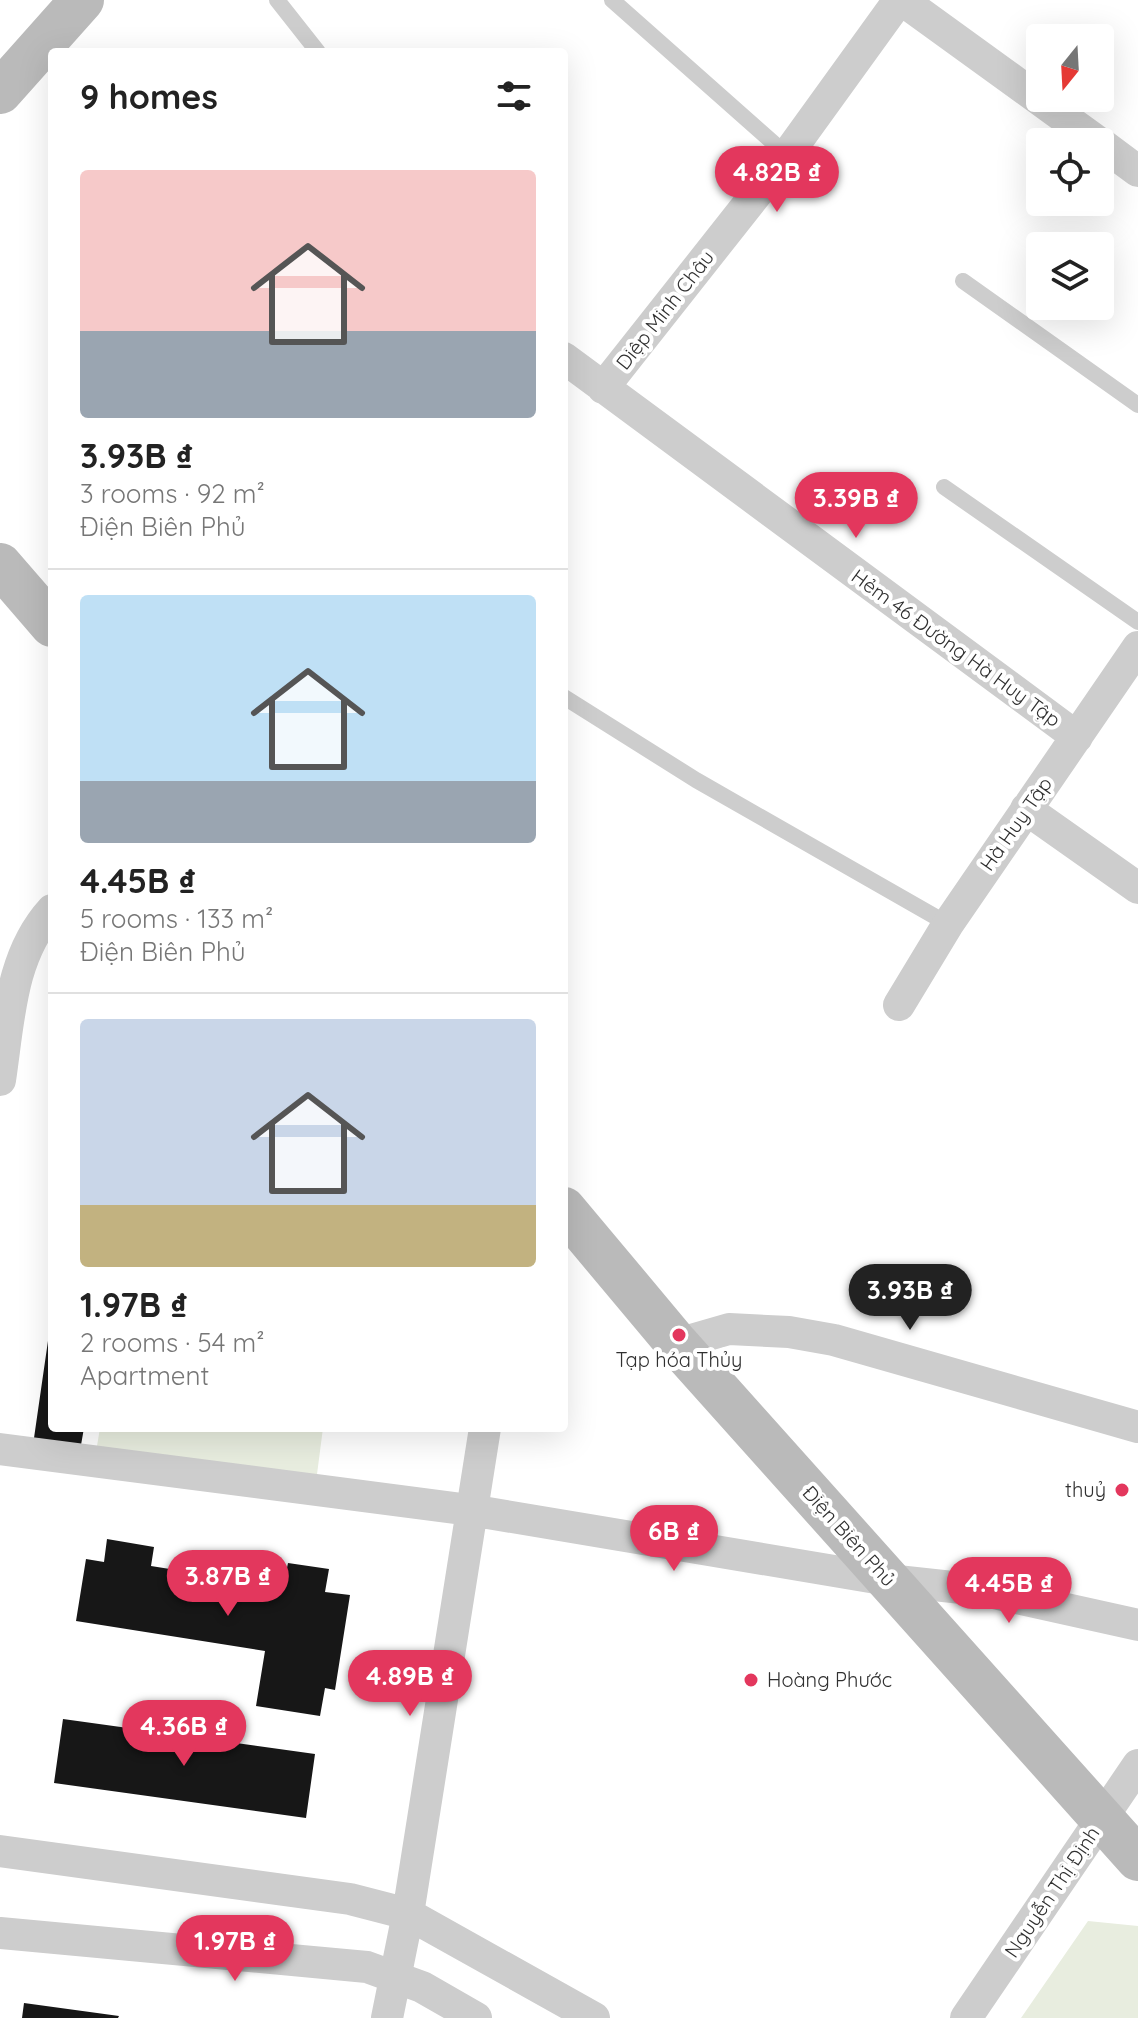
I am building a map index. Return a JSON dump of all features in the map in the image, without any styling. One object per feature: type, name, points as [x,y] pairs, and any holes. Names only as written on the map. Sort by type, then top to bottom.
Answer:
[{"type":"street","points":[[7,73],[82,0]]},
{"type":"street","points":[[901,0],[1078,128]]},
{"type":"street","name":"Diệp Minh Châu","points":[[603,388],[787,155],[901,0]]},
{"type":"street","points":[[1114,154],[1138,171]]},
{"type":"street","name":"Hẻm 46 Đường Hà Huy Tập","points":[[568,361],[1077,737]]},
{"type":"street","points":[[0,565],[48,620]]},
{"type":"street","name":"Hà Huy Tập","points":[[899,1005],[948,924],[1138,647]]},
{"type":"street","points":[[1026,809],[1138,888]]},
{"type":"street","points":[[1,1063],[19,967],[30,938],[48,915]]},
{"type":"street","name":"Điện Biên Phủ","points":[[568,1216],[677,1344],[1138,1859]]},
{"type":"street","points":[[677,1344],[729,1329],[804,1335],[992,1383],[1138,1427]]},
{"type":"street","points":[[387,2018],[408,1914],[484,1432]]},
{"type":"street","points":[[0,1449],[470,1510],[888,1580],[980,1590],[1138,1625]]},
{"type":"street","name":"Nguyễn Thị Định","points":[[966,2018],[1138,1765]]},
{"type":"street","points":[[0,1851],[350,1899],[408,1914],[594,2018]]},
{"type":"street","points":[[0,1933],[367,1967],[395,1975],[476,2018]]},
{"type":"lane","points":[[277,0],[315,48]]},
{"type":"lane","points":[[612,0],[787,155]]},
{"type":"lane","points":[[963,281],[1138,405]]},
{"type":"lane","points":[[944,487],[1138,622]]},
{"type":"lane","points":[[568,700],[696,780],[948,924]]},
{"type":"shaded area","points":[[99,1432],[322,1432],[316,1482],[96,1452]]},
{"type":"shaded area","points":[[1088,1921],[1138,1926],[1138,2018],[1021,2018]]},
{"type":"building","points":[[48,1341],[48,1432],[83,1432],[81,1445],[34,1438]]},
{"type":"building","points":[[107,1539],[154,1547],[151,1566],[283,1587],[288,1563],[329,1569],[325,1592],[350,1595],[335,1690],[325,1688],[320,1716],[256,1706],[265,1651],[76,1621],[86,1559],[104,1562]]},
{"type":"building","points":[[63,1719],[315,1754],[306,1818],[54,1783]]},
{"type":"building","points":[[24,2003],[119,2016],[22,2018]]},
{"type":"place","name":"Tạp hóa Thủy","points":[[679,1335]]},
{"type":"place","name":"thuỷ","points":[[1122,1490]]},
{"type":"place","name":"Hoàng Phước","points":[[751,1680]]}]
